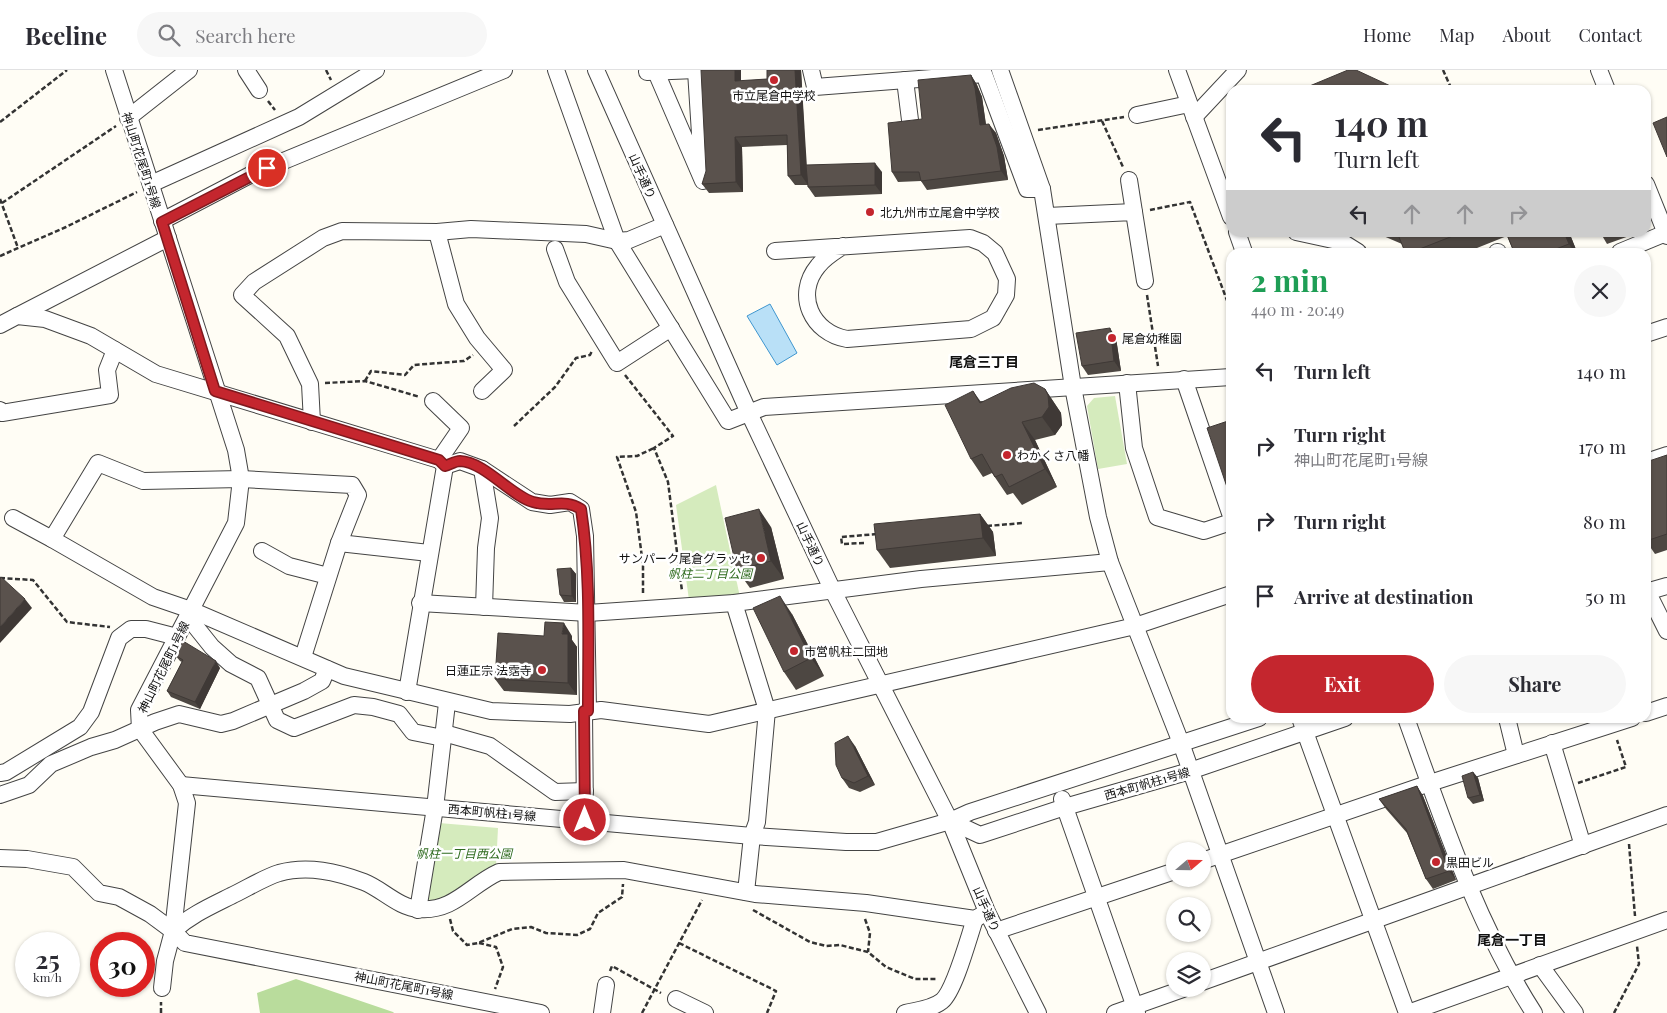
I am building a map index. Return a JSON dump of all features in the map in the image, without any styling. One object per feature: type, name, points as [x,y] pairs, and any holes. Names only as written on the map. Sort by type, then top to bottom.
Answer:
[{"type":"street","name":"神山町花尾町1号線","points":[[114,70],[215,391],[236,450],[241,479],[236,523],[139,710],[140,729],[181,785],[187,802],[172,931],[185,943],[540,1013]]},
{"type":"street","points":[[128,118],[189,70]]},
{"type":"street","points":[[246,70],[259,90]]},
{"type":"street","points":[[151,184],[284,124],[376,70]]},
{"type":"street","points":[[162,222],[260,171],[504,70]]},
{"type":"street","points":[[556,70],[616,241],[728,421],[764,407],[1226,376]]},
{"type":"street","name":"山手通り","points":[[596,70],[749,413],[833,591],[950,822],[981,915],[996,931],[1038,1013]]},
{"type":"street","points":[[810,70],[815,87],[984,74],[1027,189],[1042,189]]},
{"type":"street","points":[[1000,70],[1042,189],[1073,387],[1098,517],[1110,562],[1181,743],[1276,1013]]},
{"type":"street","points":[[1177,70],[1226,203]]},
{"type":"street","points":[[1137,115],[1192,111],[1238,70]]},
{"type":"street","points":[[1599,70],[1606,85]]},
{"type":"street","points":[[651,71],[696,71],[703,181],[651,71]]},
{"type":"street","points":[[906,80],[910,120]]},
{"type":"street","points":[[1129,180],[1145,281]]},
{"type":"street","points":[[1631,248],[1666,235],[1651,197]]},
{"type":"street","points":[[1046,216],[1134,212]]},
{"type":"street","points":[[312,422],[310,384],[287,336],[242,295],[254,282],[323,238],[342,231],[437,232],[471,229],[586,234],[616,241],[629,240],[665,225]]},
{"type":"street","points":[[437,232],[456,304],[485,348],[504,370],[482,391]]},
{"type":"street","points":[[1319,237],[1342,242],[1352,248]]},
{"type":"street","points":[[0,325],[168,238]]},
{"type":"street","points":[[775,251],[843,246],[970,238],[983,243],[995,253],[1007,279],[1006,295],[993,318],[971,329],[848,340],[833,337],[814,318],[808,306],[808,292],[810,280],[818,266],[843,246]]},
{"type":"street","points":[[554,249],[567,282],[617,363],[671,328]]},
{"type":"street","points":[[17,316],[45,319],[91,336],[156,374],[442,463],[460,461],[482,469],[532,502],[550,505],[570,502],[581,509],[586,536],[588,613],[585,820]]},
{"type":"street","points":[[1651,332],[1667,327]]},
{"type":"street","points":[[0,410],[2,413],[110,395],[107,370],[115,350]]},
{"type":"street","points":[[1184,379],[1226,501]]},
{"type":"street","points":[[1127,383],[1134,448],[1158,518],[1204,531],[1226,524]]},
{"type":"street","points":[[407,692],[442,463],[461,428],[433,402]]},
{"type":"street","points":[[1651,460],[1667,455]]},
{"type":"street","points":[[52,539],[98,463],[144,481],[241,479],[352,485],[358,495],[339,543],[302,657]]},
{"type":"street","points":[[482,469],[490,518],[486,548],[484,607]]},
{"type":"street","points":[[13,518],[153,597],[190,614],[302,657],[344,676],[491,711],[570,714],[601,710],[708,724],[1135,626],[1226,596]]},
{"type":"street","points":[[339,543],[429,553]]},
{"type":"street","points":[[262,551],[289,566],[328,576]]},
{"type":"street","points":[[420,603],[588,613],[734,602],[921,580],[1110,562]]},
{"type":"street","points":[[1651,590],[1667,586]]},
{"type":"street","points":[[1651,600],[1667,631]]},
{"type":"street","points":[[734,602],[767,710],[757,822],[752,836],[750,893]]},
{"type":"street","points":[[190,614],[212,647],[231,664],[258,678],[277,720],[294,728],[354,705],[373,707],[399,714],[413,732],[444,736],[490,746],[555,792],[585,791]]},
{"type":"street","points":[[0,773],[6,772],[80,727],[91,712],[119,638],[131,629],[146,629],[177,637]]},
{"type":"street","points":[[0,795],[29,785],[51,764],[90,747],[115,740],[179,714],[220,724],[304,691],[322,681],[327,669]]},
{"type":"street","points":[[418,910],[435,808],[447,702]]},
{"type":"street","points":[[1651,711],[1667,706]]},
{"type":"street","name":"西本町帆柱1号線","points":[[181,785],[752,836],[876,842],[950,822],[970,812],[1058,785],[1243,723]]},
{"type":"street","points":[[1408,723],[1470,887],[1510,975],[1534,1013]]},
{"type":"street","points":[[1508,723],[1516,755]]},
{"type":"street","points":[[1211,858],[1430,783],[1615,723]]},
{"type":"street","points":[[1303,724],[1407,1013],[1667,920]]},
{"type":"street","name":"西本町帆柱1号線","points":[[950,822],[980,836],[1065,807],[1190,771],[1303,724]]},
{"type":"street","points":[[1552,744],[1582,846]]},
{"type":"street","points":[[1058,785],[1135,1009]]},
{"type":"street","points":[[1211,979],[1667,815]]},
{"type":"street","points":[[0,858],[27,859],[73,867],[99,893],[119,896],[150,914],[172,931]]},
{"type":"street","points":[[162,988],[165,961],[172,931],[190,916],[278,873],[300,870],[334,871],[368,884],[404,905],[418,910],[446,907],[488,877],[499,872],[624,870],[750,893],[981,915],[952,985],[943,1000],[930,1008],[906,1013]]},
{"type":"street","points":[[996,931],[1166,874]]},
{"type":"street","points":[[1540,965],[1575,1013]]},
{"type":"street","points":[[602,1013],[606,985]]},
{"type":"street","points":[[1116,1013],[1135,1009],[1166,996]]},
{"type":"street","points":[[676,999],[705,1013]]},
{"type":"path","points":[[0,122],[67,70]]},
{"type":"path","points":[[1443,70],[1450,85]]},
{"type":"path","points":[[259,90],[284,124]]},
{"type":"path","points":[[1022,132],[1137,115]]},
{"type":"path","points":[[1102,121],[1129,180]]},
{"type":"path","points":[[18,248],[1,201],[108,132]]},
{"type":"path","points":[[0,256],[66,227],[151,184]]},
{"type":"path","points":[[1166,207],[1190,202],[1226,298]]},
{"type":"path","points":[[1145,281],[1160,381]]},
{"type":"path","points":[[365,381],[371,371],[405,375],[414,365],[464,361],[485,348]]},
{"type":"path","points":[[514,426],[555,386],[576,358]]},
{"type":"path","points":[[617,363],[673,436],[637,456],[617,457],[636,512],[643,565],[643,609]]},
{"type":"path","points":[[310,384],[365,381],[433,402]]},
{"type":"path","points":[[654,448],[668,482],[684,606]]},
{"type":"path","points":[[984,526],[1023,523]]},
{"type":"path","points":[[864,542],[842,544],[841,537],[879,534]]},
{"type":"path","points":[[0,578],[33,580],[67,622],[131,629]]},
{"type":"path","points":[[1565,787],[1626,767],[1612,724]]},
{"type":"path","points":[[446,907],[453,931],[467,944],[478,943],[512,929],[531,926],[546,933],[577,935],[590,929],[598,913],[622,897],[624,870]]},
{"type":"path","points":[[642,1013],[710,886]]},
{"type":"path","points":[[750,893],[753,911],[810,942],[826,946],[840,945],[868,952],[886,967],[915,979],[937,979],[952,985]]},
{"type":"path","points":[[866,903],[863,914],[870,933],[868,952]]},
{"type":"path","points":[[478,943],[496,947],[503,967],[490,1002]]},
{"type":"path","points":[[679,943],[776,992],[766,1013]]},
{"type":"path","points":[[612,966],[676,999]]},
{"type":"green space","points":[[1115,396],[1127,464],[1098,469],[1087,406],[1094,398]]},
{"type":"green space","name":"帆柱二丁目公園","points":[[716,485],[740,597],[689,600],[676,505]]},
{"type":"green space","name":"帆柱一丁目西公園","points":[[439,823],[498,828],[496,866],[444,901],[428,902]]},
{"type":"green space","points":[[296,979],[394,1013],[260,1013],[257,993]]},
{"type":"water","points":[[770,304],[797,353],[777,365],[747,316]]},
{"type":"building","points":[[701,70],[735,70],[735,81],[767,79],[767,70],[795,70],[801,175],[788,176],[787,135],[735,137],[736,182],[702,184],[706,171]]},
{"type":"building","points":[[1348,70],[1356,70],[1388,85],[1312,85]]},
{"type":"building","points":[[971,75],[975,88],[980,125],[989,124],[997,147],[1001,171],[921,181],[919,172],[892,172],[888,123],[922,119],[918,80]]},
{"type":"building","points":[[1667,117],[1667,157],[1653,123]]},
{"type":"building","points":[[875,163],[875,185],[808,187],[806,165]]},
{"type":"building","points":[[1399,237],[1450,237],[1422,248],[1403,248]]},
{"type":"building","points":[[1508,237],[1566,237],[1569,244],[1558,248],[1512,248]]},
{"type":"building","points":[[1110,328],[1114,361],[1082,366],[1076,333]]},
{"type":"building","name":"わかくさ八幡","points":[[1034,383],[1045,389],[1048,395],[1049,407],[1042,417],[1022,422],[1045,469],[1009,487],[1002,474],[995,477],[982,454],[971,459],[945,405],[973,391],[980,403],[1011,388]]},
{"type":"building","points":[[1226,422],[1226,484],[1207,428]]},
{"type":"building","points":[[1667,455],[1667,534],[1651,539],[1651,460]]},
{"type":"building","points":[[759,509],[771,561],[737,570],[725,518]]},
{"type":"building","points":[[980,514],[983,538],[877,550],[874,524]]},
{"type":"building","points":[[571,568],[572,596],[560,595],[557,569]]},
{"type":"building","points":[[1,577],[25,599],[0,627],[0,579]]},
{"type":"building","name":"市営帆柱二団地","points":[[780,596],[811,658],[784,672],[753,608]]},
{"type":"building","name":"日蓮正宗 法霑寺","points":[[545,622],[564,623],[562,634],[568,634],[568,683],[495,679],[498,633],[544,636]]},
{"type":"building","points":[[183,641],[216,661],[195,702],[167,691],[183,660],[175,655]]},
{"type":"building","points":[[848,736],[868,776],[854,783],[842,778],[836,765],[835,743]]},
{"type":"building","points":[[1473,772],[1480,795],[1468,798],[1462,776]]},
{"type":"building","name":"黒田ビル","points":[[1417,786],[1449,871],[1426,879],[1406,829],[1379,799]]},
{"type":"place","name":"市立尾倉中学校","points":[[774,80]]},
{"type":"place","name":"北九州市立尾倉中学校","points":[[870,212]]},
{"type":"place","name":"尾倉幼稚園","points":[[1112,338]]},
{"type":"place","name":"わかくさ八幡","points":[[1007,455]]},
{"type":"place","name":"サンパーク尾倉グラッセ","points":[[761,558]]},
{"type":"place","name":"市営帆柱二団地","points":[[794,651]]},
{"type":"place","name":"日蓮正宗 法霑寺","points":[[542,670]]},
{"type":"place","name":"黒田ビル","points":[[1436,862]]},
{"type":"district","name":"尾倉三丁目","points":[[984,361]]},
{"type":"district","name":"尾倉一丁目","points":[[1512,939]]},
{"type":"route","points":[[267,168],[252,174],[162,222],[215,391],[439,460],[445,466],[460,461],[482,469],[532,502],[550,505],[570,502],[581,509],[586,536],[588,613],[588,711],[584,711],[585,820]]}]
